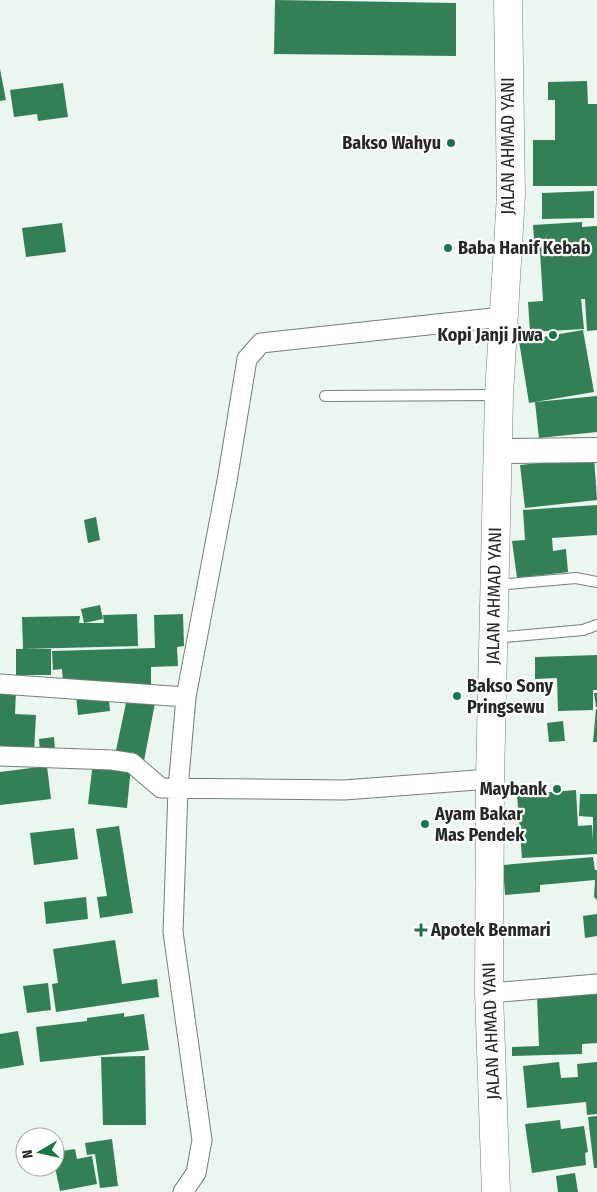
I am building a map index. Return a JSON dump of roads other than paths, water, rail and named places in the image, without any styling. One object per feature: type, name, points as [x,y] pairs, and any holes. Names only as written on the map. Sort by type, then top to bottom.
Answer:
[{"type":"highway","name":"JALAN AHMAD YANI","points":[[496,1192],[489,993],[490,779],[497,451],[502,318],[510,195],[508,0]]},
{"type":"street","points":[[183,1192],[196,1173],[202,1140],[173,932],[178,789],[186,697],[227,481],[247,359],[261,343],[502,318]]},
{"type":"street","points":[[497,451],[597,450]]},
{"type":"street","points":[[0,684],[186,697]]},
{"type":"street","points":[[0,756],[112,760],[132,763],[161,788],[178,789],[344,790],[490,779]]},
{"type":"street","points":[[489,993],[597,984]]},
{"type":"lane","points":[[325,396],[499,395]]},
{"type":"lane","points":[[494,585],[576,578],[597,582]]},
{"type":"lane","points":[[493,638],[583,630],[597,624]]},
{"type":"place","name":"Bakso Wahyu","points":[[451,143]]},
{"type":"place","name":"Baba Hanif Kebab","points":[[448,248]]},
{"type":"place","name":"Kopi Janji Jiwa","points":[[553,335]]},
{"type":"place","name":"Bakso Sony Pringsewu","points":[[457,696]]},
{"type":"place","name":"Maybank","points":[[557,789]]},
{"type":"place","name":"Ayam Bakar Mas Pendek","points":[[425,824]]},
{"type":"place","name":"Apotek Benmari","points":[[421,930]]}]
